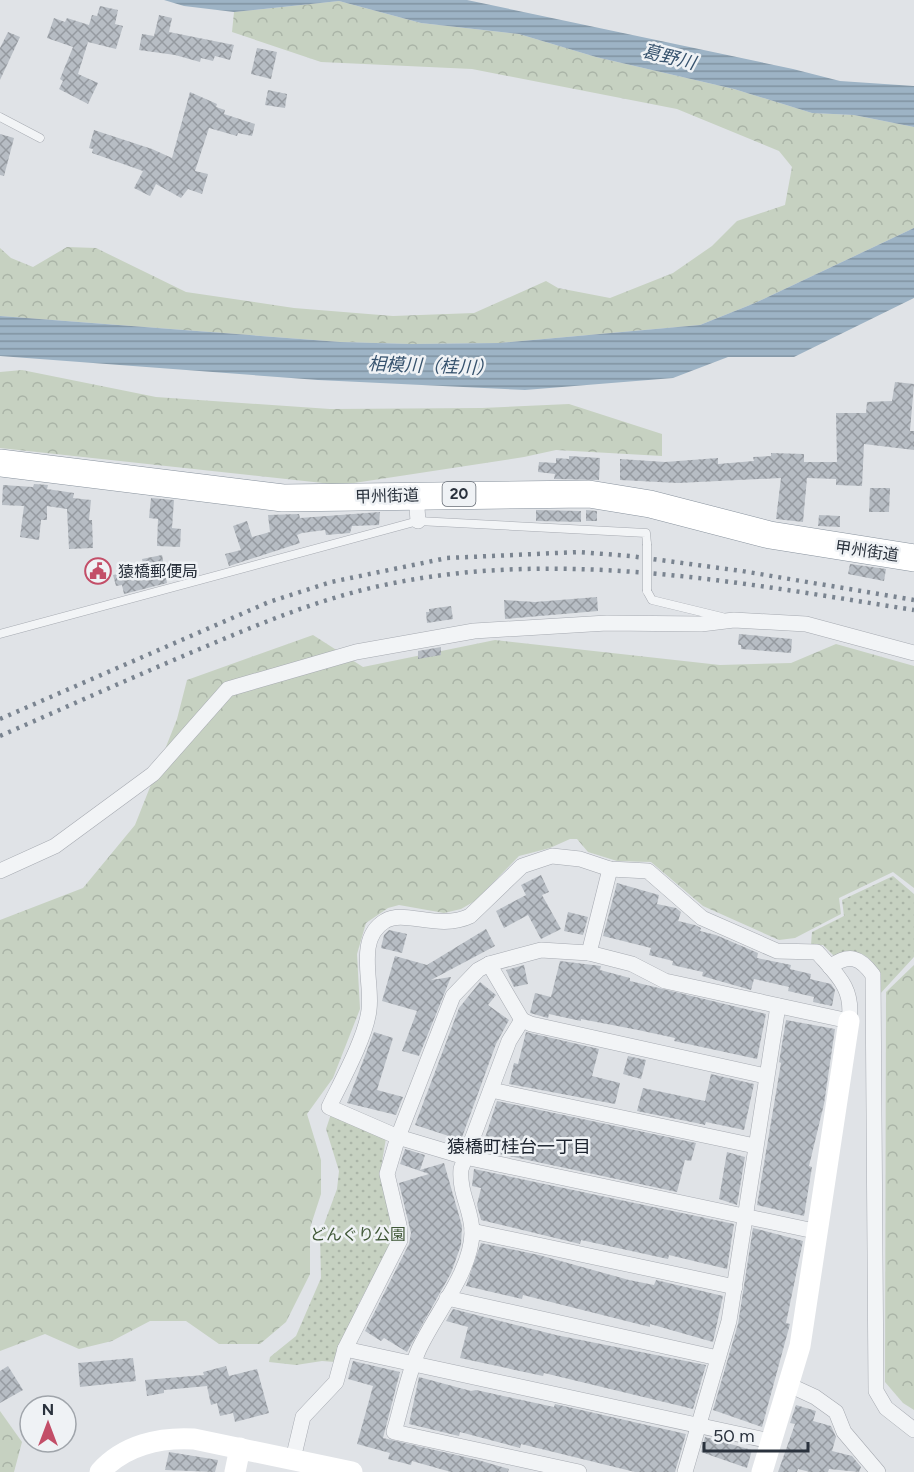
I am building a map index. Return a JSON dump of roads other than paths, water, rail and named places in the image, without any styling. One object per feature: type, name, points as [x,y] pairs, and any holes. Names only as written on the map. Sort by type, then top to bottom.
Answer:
[{"type":"highway","name":"甲州街道","points":[[0,463],[283,498],[417,508],[589,494],[650,504],[770,535],[914,558]]},
{"type":"street","points":[[0,871],[55,846],[153,774],[228,689],[356,652],[474,630],[608,623],[701,624],[734,620],[806,624],[914,653]]},
{"type":"street","points":[[762,1472],[800,1346],[819,1232],[852,1005],[849,991],[817,952],[777,951],[702,918],[648,872],[609,869],[580,859],[552,856],[522,866],[463,920],[441,924],[400,916],[387,919],[374,929],[367,956],[369,1011],[352,1059],[329,1107],[398,1137],[465,1157],[819,1232]]},
{"type":"street","points":[[589,953],[609,869]]},
{"type":"street","points":[[293,1459],[303,1417],[336,1382],[345,1349],[400,1240],[399,1224],[387,1173],[398,1137],[453,996],[478,970],[489,964],[541,951],[589,953],[632,964],[665,981],[849,1021]]},
{"type":"street","points":[[830,967],[838,961],[852,958],[864,962],[873,975],[876,1391],[886,1408],[914,1430]]},
{"type":"street","points":[[489,964],[522,1020],[531,1024],[765,1076]]},
{"type":"street","points":[[685,1472],[729,1321],[746,1216],[754,1146],[778,1006]]},
{"type":"street","points":[[522,1020],[509,1041],[465,1157],[459,1186],[472,1231],[460,1273],[419,1349],[394,1432],[579,1472]]},
{"type":"street","points":[[491,1090],[754,1146]]},
{"type":"street","points":[[472,1231],[735,1287]]},
{"type":"street","points":[[447,1298],[718,1358]]},
{"type":"street","points":[[345,1349],[770,1441]]},
{"type":"street","points":[[789,1385],[815,1397],[836,1412],[844,1432],[878,1472]]},
{"type":"street","points":[[100,1472],[108,1463],[128,1450],[170,1437],[240,1448],[352,1472]]},
{"type":"street","points":[[235,1472],[240,1448]]},
{"type":"lane","points":[[0,117],[40,138]]},
{"type":"lane","points":[[0,634],[417,508],[645,533],[647,591],[652,600],[734,620]]},
{"type":"water","name":"葛野川","points":[[164,0],[467,0],[840,81],[914,86],[914,127],[854,115],[812,113],[734,89],[596,57],[519,34],[421,23],[339,1],[234,12],[184,6]]},
{"type":"water","name":"相模川（桂川）","points":[[914,228],[914,298],[794,357],[728,357],[673,378],[525,390],[318,380],[0,356],[0,316],[340,342],[411,344],[500,343],[700,325],[755,303]]},
{"type":"railway","points":[[0,719],[269,602],[331,582],[447,558],[579,552],[630,556],[742,571],[914,600]]},
{"type":"railway","points":[[0,736],[187,654],[300,609],[367,589],[454,574],[520,569],[586,569],[652,573],[784,589],[914,610]]},
{"type":"place","name":"猿橋郵便局","points":[[98,571]]},
{"type":"district","name":"猿橋町桂台一丁目","points":[[519,1147]]},
{"type":"park label","name":"どんぐり公園","points":[[358,1234]]}]
